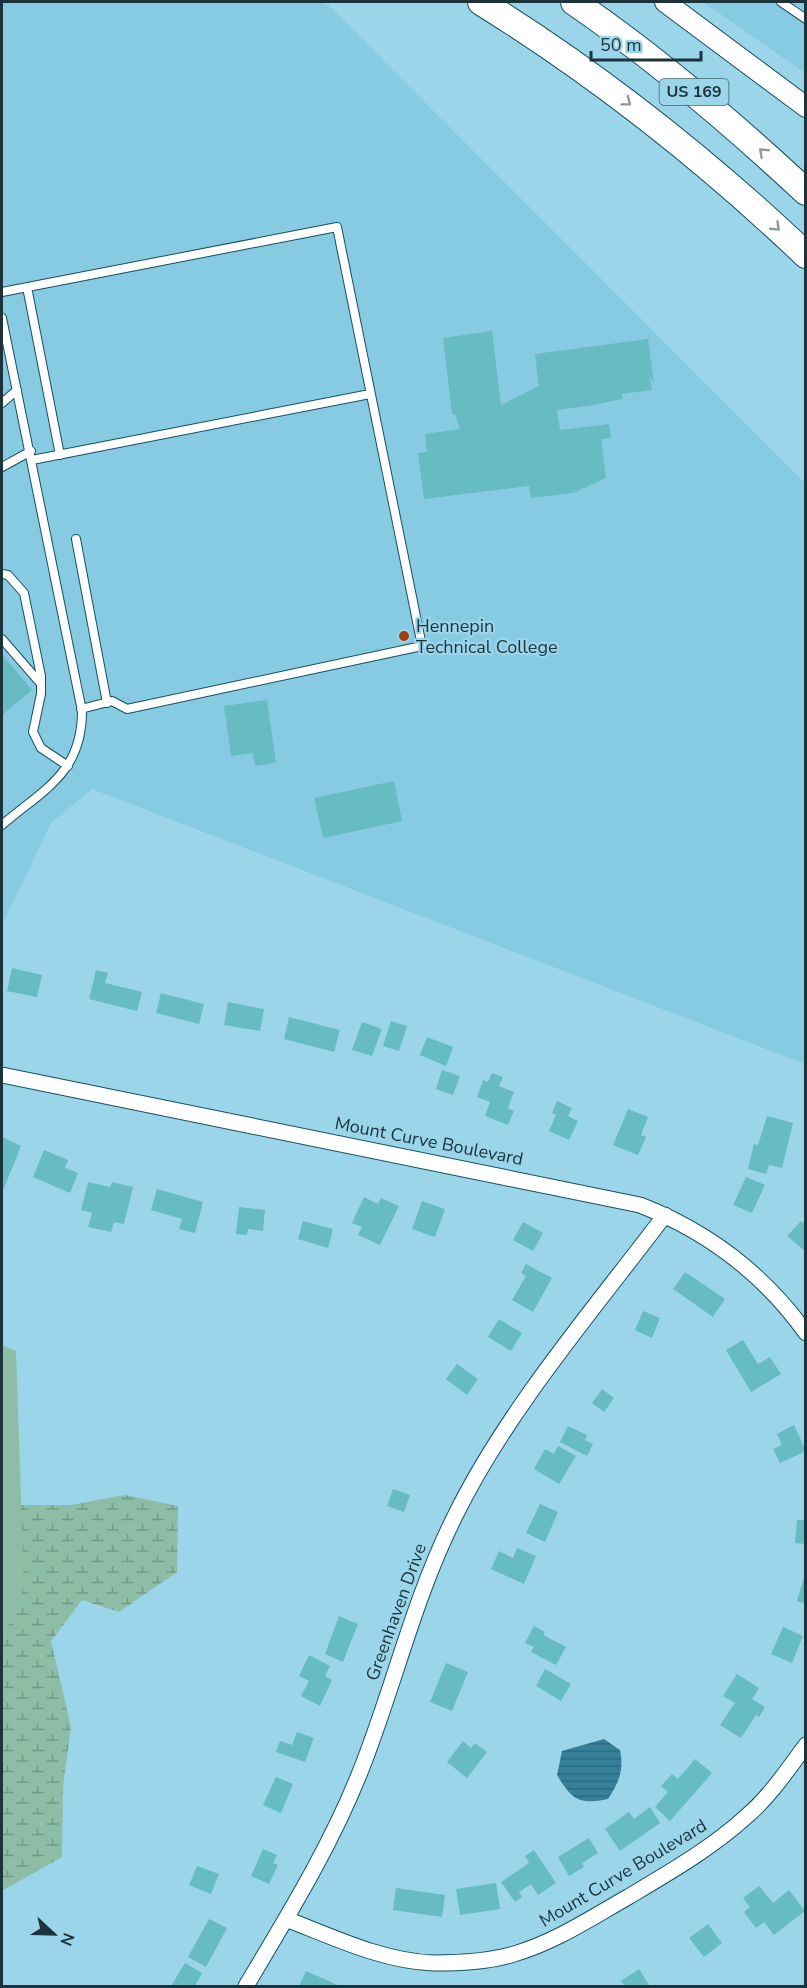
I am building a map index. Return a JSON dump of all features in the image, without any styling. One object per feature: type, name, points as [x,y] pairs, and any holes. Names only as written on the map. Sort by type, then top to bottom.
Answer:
[{"type":"highway","points":[[464,2],[580,66]]},
{"type":"highway","name":"US 169","points":[[481,2],[580,66],[735,188],[806,255]]},
{"type":"highway","name":"US 169","points":[[574,2],[628,39],[727,119],[806,192]]},
{"type":"street","points":[[665,2],[806,106]]},
{"type":"street","name":"Mount Curve Boulevard","points":[[2,1075],[616,1199],[665,1215],[714,1241],[745,1265],[774,1293],[806,1333]]},
{"type":"street","name":"Greenhaven Drive","points":[[246,1986],[338,1823],[364,1762],[427,1576],[456,1514],[488,1455],[665,1215]]},
{"type":"street","name":"Mount Curve Boulevard","points":[[286,1918],[392,1958],[432,1963],[474,1962],[514,1954],[552,1940],[585,1922],[714,1844],[750,1814],[781,1780],[806,1745]]},
{"type":"lane","points":[[781,2],[806,20]]},
{"type":"lane","points":[[2,292],[337,226],[422,646],[127,709],[112,701],[81,709]]},
{"type":"lane","points":[[27,286],[60,455]]},
{"type":"lane","points":[[2,318],[32,456],[81,709],[82,734],[79,747],[68,766],[2,825]]},
{"type":"lane","points":[[2,403],[17,390]]},
{"type":"lane","points":[[2,467],[32,456],[60,455],[370,394]]},
{"type":"lane","points":[[76,539],[107,703]]},
{"type":"lane","points":[[2,574],[8,575],[24,593],[41,684],[33,732],[41,748],[68,766]]},
{"type":"lane","points":[[2,639],[41,684]]},
{"type":"shaded area","name":"Hennepin Technical College","points":[[2,2],[320,2],[328,5],[805,483],[805,1064],[92,789],[51,823],[2,925]]},
{"type":"shaded area","points":[[703,2],[805,2],[805,73]]},
{"type":"shaded area","points":[[604,1739],[620,1750],[621,1770],[618,1782],[608,1799],[583,1801],[577,1799],[567,1790],[557,1775],[562,1751]]},
{"type":"green space","points":[[2,1345],[16,1351],[24,1587],[2,1642]]},
{"type":"green space","points":[[125,1495],[178,1506],[177,1572],[119,1612],[82,1600],[51,1641],[71,1727],[63,1786],[62,1857],[2,1891],[2,1526],[21,1505],[71,1505]]},
{"type":"building","points":[[492,331],[501,405],[539,386],[535,354],[648,339],[654,383],[650,376],[652,390],[621,394],[623,399],[557,410],[560,430],[609,424],[611,438],[601,439],[606,478],[573,493],[531,498],[529,486],[424,499],[418,453],[427,452],[425,434],[460,429],[455,414],[452,414],[443,338]]},
{"type":"building","points":[[2,654],[32,690],[2,715]]},
{"type":"building","points":[[267,700],[276,763],[255,766],[253,753],[231,756],[224,706]]},
{"type":"building","points":[[394,781],[402,821],[323,838],[314,798]]},
{"type":"building","points":[[12,968],[42,975],[37,997],[7,991]]},
{"type":"building","points":[[96,970],[108,973],[105,983],[142,992],[137,1011],[89,999]]},
{"type":"building","points":[[161,993],[204,1004],[199,1024],[156,1013]]},
{"type":"building","points":[[228,1002],[264,1009],[260,1031],[224,1025]]},
{"type":"building","points":[[289,1017],[340,1030],[334,1052],[284,1039]]},
{"type":"building","points":[[391,1021],[407,1026],[399,1051],[383,1046]]},
{"type":"building","points":[[362,1022],[382,1029],[372,1056],[352,1050]]},
{"type":"building","points":[[427,1037],[453,1047],[446,1066],[420,1055]]},
{"type":"building","points":[[442,1070],[460,1076],[453,1095],[436,1089]]},
{"type":"building","points":[[492,1073],[503,1077],[499,1086],[514,1092],[508,1108],[514,1111],[508,1125],[485,1116],[490,1102],[477,1097],[483,1080],[488,1082]]},
{"type":"building","points":[[557,1101],[572,1108],[568,1116],[578,1121],[569,1140],[549,1131],[556,1115],[552,1113]]},
{"type":"building","points":[[628,1109],[648,1117],[641,1135],[646,1137],[638,1155],[613,1145]]},
{"type":"building","points":[[767,1116],[793,1123],[782,1168],[769,1165],[766,1174],[748,1169],[754,1144],[758,1145]]},
{"type":"building","points":[[2,1137],[21,1146],[2,1193]]},
{"type":"building","points":[[44,1150],[68,1160],[65,1168],[78,1173],[70,1193],[33,1177]]},
{"type":"building","points":[[746,1177],[765,1185],[752,1213],[733,1205]]},
{"type":"building","points":[[88,1182],[110,1187],[112,1182],[133,1187],[124,1224],[114,1222],[111,1232],[88,1227],[92,1213],[81,1210]]},
{"type":"building","points":[[157,1189],[203,1202],[195,1233],[179,1229],[182,1219],[151,1210]]},
{"type":"building","points":[[364,1197],[378,1204],[381,1198],[399,1206],[380,1245],[358,1235],[362,1227],[352,1223]]},
{"type":"building","points":[[422,1201],[445,1209],[435,1237],[412,1229]]},
{"type":"building","points":[[239,1207],[265,1210],[263,1231],[248,1229],[247,1235],[236,1234]]},
{"type":"building","points":[[303,1221],[333,1229],[328,1248],[298,1239]]},
{"type":"building","points":[[801,1221],[806,1224],[806,1252],[787,1236]]},
{"type":"building","points":[[523,1222],[543,1233],[533,1251],[513,1240]]},
{"type":"building","points":[[526,1264],[552,1278],[533,1312],[512,1300],[526,1276],[521,1273]]},
{"type":"building","points":[[685,1272],[725,1299],[713,1317],[673,1289]]},
{"type":"building","points":[[643,1311],[660,1318],[652,1338],[635,1330]]},
{"type":"building","points":[[499,1319],[522,1333],[511,1351],[488,1337]]},
{"type":"building","points":[[743,1340],[758,1364],[770,1357],[781,1374],[751,1392],[726,1350]]},
{"type":"building","points":[[457,1364],[478,1379],[467,1395],[446,1379]]},
{"type":"building","points":[[602,1389],[614,1398],[604,1412],[592,1403]]},
{"type":"building","points":[[794,1425],[806,1451],[780,1463],[773,1449],[782,1445],[777,1434]]},
{"type":"building","points":[[568,1426],[587,1435],[585,1440],[593,1444],[587,1456],[560,1442]]},
{"type":"building","points":[[558,1446],[576,1456],[559,1484],[534,1469],[545,1449],[554,1454]]},
{"type":"building","points":[[393,1489],[410,1495],[404,1512],[387,1506]]},
{"type":"building","points":[[540,1504],[558,1512],[545,1542],[526,1533]]},
{"type":"building","points":[[797,1520],[806,1520],[806,1544],[795,1543]]},
{"type":"building","points":[[517,1548],[536,1556],[524,1584],[491,1569],[499,1551],[513,1558]]},
{"type":"building","points":[[806,1574],[806,1604],[797,1601]]},
{"type":"building","points":[[339,1616],[358,1624],[343,1662],[325,1654]]},
{"type":"building","points":[[534,1626],[545,1632],[543,1635],[566,1647],[556,1665],[531,1652],[534,1647],[525,1643]]},
{"type":"building","points":[[783,1627],[803,1636],[792,1663],[771,1654]]},
{"type":"building","points":[[309,1655],[330,1666],[325,1676],[332,1680],[320,1706],[301,1696],[309,1681],[299,1676]]},
{"type":"building","points":[[446,1663],[468,1672],[452,1711],[430,1702]]},
{"type":"building","points":[[545,1669],[571,1684],[561,1701],[536,1686]]},
{"type":"building","points":[[737,1674],[759,1688],[752,1699],[765,1707],[759,1717],[756,1715],[741,1738],[720,1725],[735,1703],[723,1696]]},
{"type":"building","points":[[297,1732],[314,1738],[305,1762],[276,1752],[280,1741],[292,1745]]},
{"type":"building","points":[[463,1741],[471,1748],[475,1743],[487,1752],[467,1778],[447,1762]]},
{"type":"building","points":[[695,1759],[712,1773],[670,1821],[655,1807],[668,1792],[661,1786],[672,1774],[678,1779]]},
{"type":"building","points":[[276,1777],[293,1784],[281,1813],[263,1805]]},
{"type":"building","points":[[650,1807],[660,1823],[620,1851],[605,1829],[629,1812],[634,1819]]},
{"type":"building","points":[[589,1838],[598,1853],[582,1863],[584,1867],[569,1876],[558,1857]]},
{"type":"building","points":[[263,1849],[277,1855],[273,1863],[278,1865],[269,1884],[251,1876]]},
{"type":"building","points":[[534,1850],[556,1883],[538,1895],[531,1884],[519,1892],[522,1897],[515,1902],[501,1882],[529,1863],[525,1856]]},
{"type":"building","points":[[197,1866],[219,1874],[211,1894],[189,1885]]},
{"type":"building","points":[[496,1883],[500,1909],[460,1915],[456,1889]]},
{"type":"building","points":[[759,1886],[773,1903],[789,1890],[805,1911],[774,1935],[764,1922],[756,1928],[744,1912],[750,1907],[743,1898]]},
{"type":"building","points":[[396,1888],[445,1895],[442,1917],[393,1910]]},
{"type":"building","points":[[209,1919],[227,1928],[206,1967],[188,1957]]},
{"type":"building","points":[[708,1924],[722,1943],[704,1957],[689,1938]]},
{"type":"building","points":[[185,1963],[202,1973],[195,1986],[171,1986]]},
{"type":"building","points":[[639,1969],[649,1985],[625,1986],[621,1981]]},
{"type":"building","points":[[306,1971],[340,1986],[299,1986]]},
{"type":"place","name":"Hennepin Technical College","points":[[404,636]]}]
